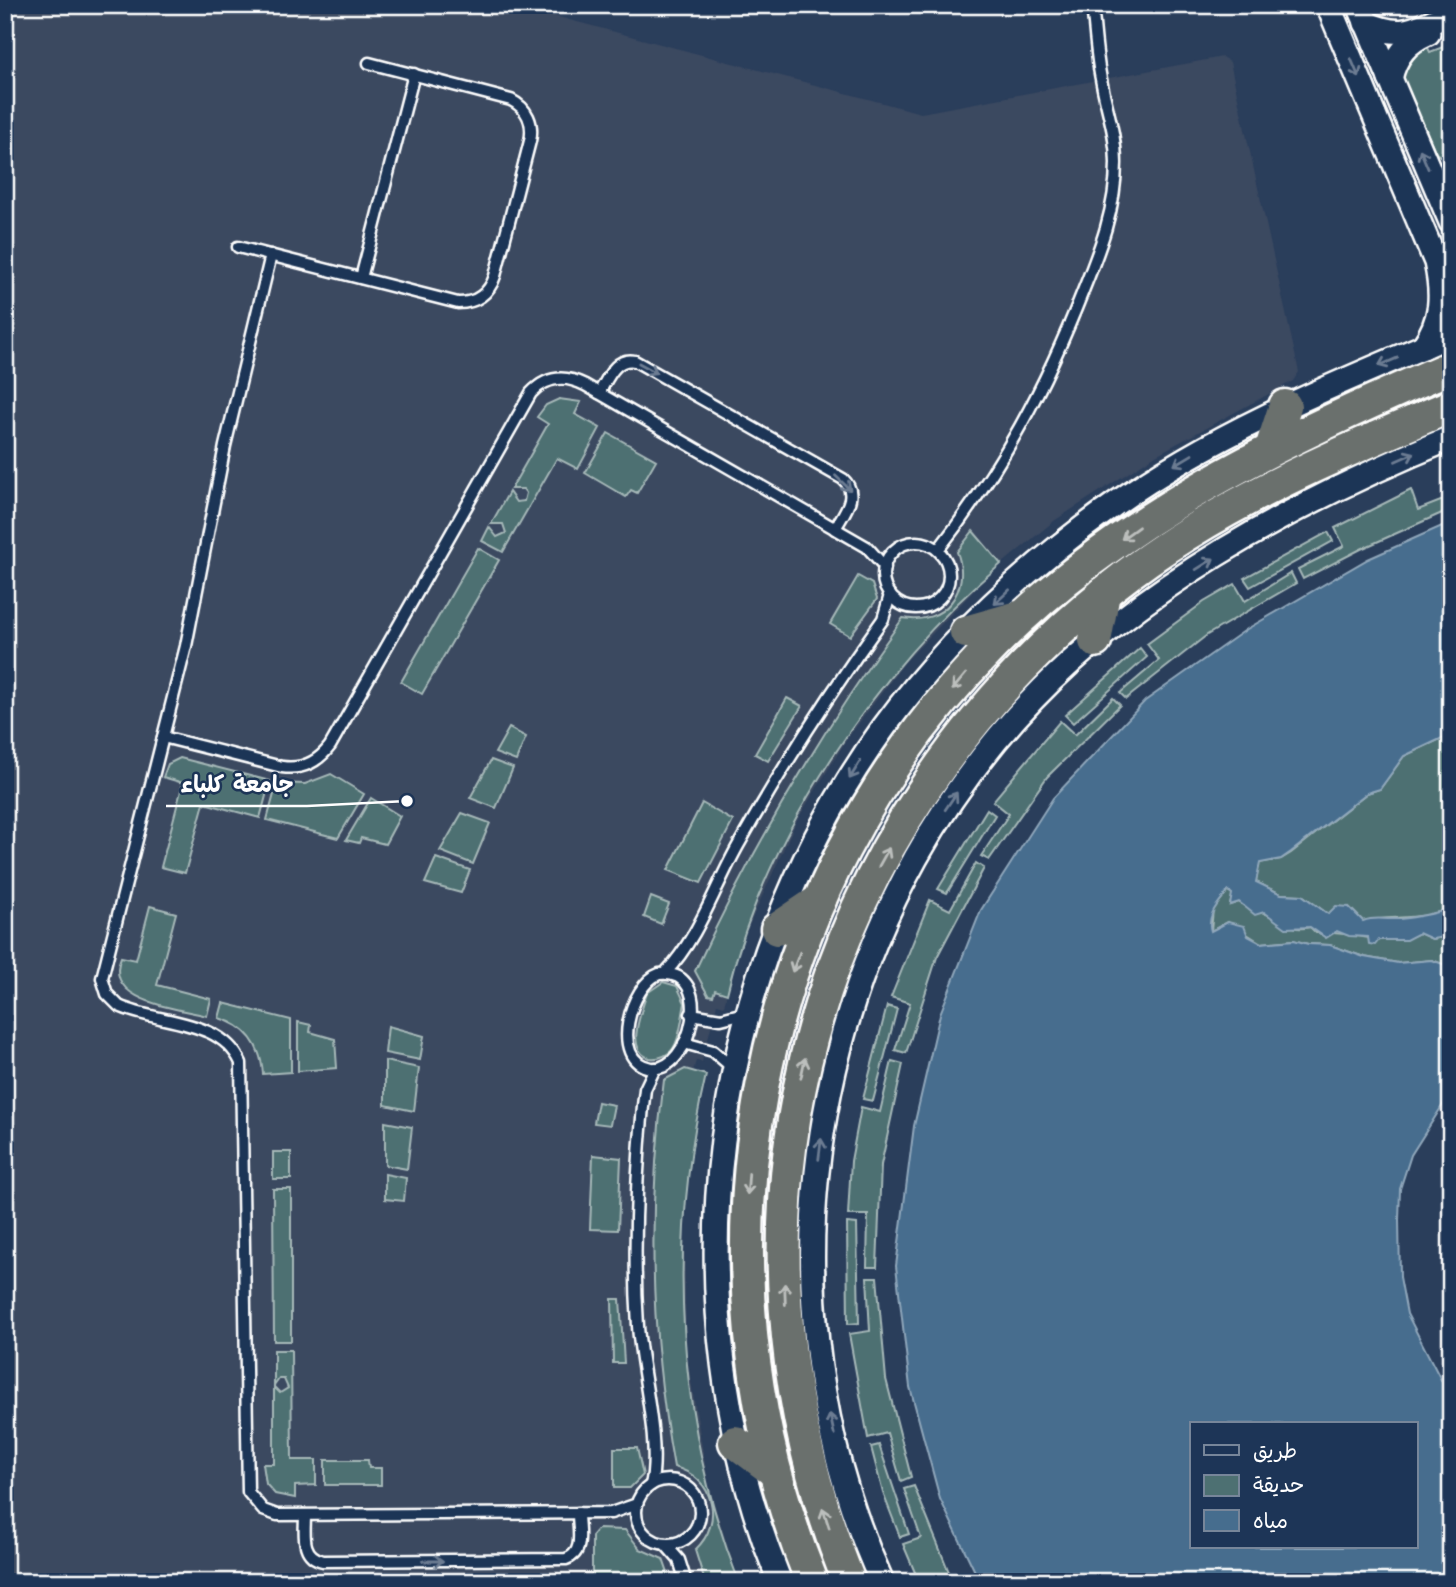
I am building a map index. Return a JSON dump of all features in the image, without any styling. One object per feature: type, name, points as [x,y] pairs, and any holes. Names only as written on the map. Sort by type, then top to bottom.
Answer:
[{"type":"highway","points":[[812,1582],[775,1472],[763,1427],[750,1343],[745,1258],[749,1173],[770,1047],[791,975],[820,900],[866,811],[912,740],[966,673],[1024,616],[1136,528],[1213,479],[1272,446],[1293,419],[1451,368]]},
{"type":"highway","points":[[1220,514],[1248,485],[1297,457],[1302,445],[1293,419]]},
{"type":"highway","points":[[849,1582],[810,1463],[794,1384],[785,1303],[787,1181],[797,1101],[814,1021],[838,951],[866,890],[932,779],[1012,680],[1058,633],[1104,593],[1149,559],[1220,514],[1447,419]]},
{"type":"highway","points":[[1095,641],[1104,593]]},
{"type":"highway","points":[[966,632],[1024,616]]},
{"type":"highway","points":[[777,929],[820,900]]},
{"type":"highway","points":[[735,1442],[775,1472]]},
{"type":"street","points":[[1328,5],[1431,248],[1439,277],[1441,304],[1436,327],[1423,347]]},
{"type":"street","points":[[1362,14],[1387,32],[1403,33],[1451,14]]},
{"type":"street","points":[[1362,14],[1451,222]]},
{"type":"street","points":[[1390,79],[1394,63],[1409,43],[1451,23]]},
{"type":"street","points":[[1431,248],[1442,264],[1451,289]]},
{"type":"street","points":[[780,1582],[761,1530],[735,1442],[717,1319],[715,1275],[721,1152],[734,1069],[749,1012],[777,929],[821,830],[862,758],[911,692],[966,632],[1038,564],[1115,504],[1198,451],[1293,419],[1423,347],[1451,335]]},
{"type":"street","points":[[882,1582],[864,1539],[840,1464],[822,1380],[813,1275],[815,1189],[834,1070],[855,993],[903,881],[936,824],[1014,721],[1095,641],[1151,598],[1245,539],[1340,487],[1447,419]]},
{"type":"lane","points":[[938,550],[989,482],[1027,418],[1064,340],[1108,223],[1115,184],[1116,146],[1100,79],[1092,5]]},
{"type":"lane","points":[[238,247],[458,303],[472,301],[484,294],[495,276],[530,141],[530,120],[517,103],[369,62]]},
{"type":"lane","points":[[361,278],[414,74]]},
{"type":"lane","points":[[271,255],[235,402],[191,622],[103,969],[104,986],[112,1001],[127,1010],[216,1035],[232,1046],[241,1063],[246,1484],[252,1499],[263,1510],[277,1515],[611,1513],[637,1504],[651,1485],[656,1458],[642,1371],[635,1283],[636,1194],[645,1089],[640,1064],[628,1050],[627,1031],[643,984],[653,976],[665,973],[681,978],[692,992],[691,1014],[684,1043],[674,1061],[656,1068],[640,1064]]},
{"type":"lane","points":[[599,393],[618,364],[626,360],[635,361],[831,472],[847,482],[852,491],[850,501],[835,529]]},
{"type":"lane","points":[[163,737],[282,767],[298,768],[320,758],[330,746],[531,393],[544,382],[561,378],[578,381],[867,547],[893,552]]},
{"type":"lane","points":[[883,619],[906,606],[930,605],[942,594],[949,571],[938,550],[925,543],[911,542],[893,552],[885,567],[885,582],[890,595],[906,606]]},
{"type":"lane","points":[[867,547],[885,567]]},
{"type":"lane","points":[[665,973],[686,949],[735,850],[783,767],[883,619],[890,595]]},
{"type":"lane","points":[[681,978],[686,949]]},
{"type":"lane","points":[[691,1014],[721,1019],[749,1012]]},
{"type":"lane","points":[[684,1043],[713,1051],[734,1069]]},
{"type":"lane","points":[[645,1089],[656,1068]]},
{"type":"lane","points":[[656,1458],[670,1480]]},
{"type":"lane","points":[[611,1513],[638,1523],[651,1540],[665,1544],[684,1540],[695,1529],[699,1505],[685,1485],[670,1480],[651,1485]]},
{"type":"lane","points":[[637,1504],[638,1523]]},
{"type":"lane","points":[[305,1515],[307,1551],[313,1559],[323,1562],[566,1559],[574,1556],[578,1548],[578,1513]]},
{"type":"lane","points":[[684,1540],[682,1566],[686,1582]]},
{"type":"lane","points":[[665,1544],[682,1566]]},
{"type":"shaded area","points":[[5,5],[513,5],[921,113],[1222,57],[1230,62],[1299,372],[1293,381],[1156,455],[1054,521],[991,573],[905,662],[847,739],[796,822],[736,954],[724,1006],[717,1004],[702,1062],[696,1061],[693,1072],[706,1075],[695,1122],[684,1213],[686,1351],[709,1487],[739,1582],[5,1582]]},
{"type":"green space","points":[[1424,40],[1430,52],[1451,44],[1451,164],[1436,153],[1401,75],[1402,67]]},
{"type":"green space","points":[[559,399],[581,402],[575,414],[600,428],[578,469],[557,458],[503,552],[482,541],[489,527],[497,537],[506,533],[503,524],[491,524],[509,492],[516,502],[524,501],[526,493],[523,489],[511,489],[548,424],[537,417],[546,405]]},
{"type":"green space","points":[[608,433],[656,460],[637,493],[631,490],[626,497],[585,473]]},
{"type":"green space","points":[[1411,490],[1418,510],[1451,497],[1451,509],[1361,549],[1303,579],[1298,569],[1344,546],[1335,528]]},
{"type":"green space","points":[[973,531],[1001,564],[955,606],[911,653],[831,759],[797,816],[768,875],[744,934],[727,994],[715,990],[713,996],[708,995],[695,971],[790,790],[844,703],[903,618],[931,616],[942,611],[951,602],[961,579],[957,552]]},
{"type":"green space","points":[[1328,532],[1333,541],[1250,587],[1244,578]]},
{"type":"green space","points":[[478,548],[499,560],[422,694],[401,682]]},
{"type":"green space","points":[[1291,573],[1296,583],[1207,635],[1126,699],[1120,693],[1159,660],[1147,644],[1204,602],[1235,584],[1245,601]]},
{"type":"green space","points":[[858,576],[872,584],[877,599],[850,636],[830,624]]},
{"type":"green space","points":[[1140,648],[1147,657],[1073,723],[1065,715]]},
{"type":"green space","points":[[787,698],[802,706],[768,761],[755,754]]},
{"type":"green space","points":[[1113,698],[1120,705],[1047,777],[989,860],[981,856],[1009,814],[993,801],[1060,721],[1075,735]]},
{"type":"green space","points":[[509,728],[526,737],[516,761],[495,753]]},
{"type":"green space","points":[[1451,734],[1451,908],[1429,915],[1363,921],[1349,907],[1328,914],[1302,895],[1281,894],[1256,882],[1259,863],[1281,859],[1291,853],[1367,793],[1380,789],[1404,756]]},
{"type":"green space","points":[[180,758],[270,781],[260,818],[204,803],[185,873],[161,867],[183,783],[163,777],[168,764]]},
{"type":"green space","points":[[491,760],[513,768],[496,808],[470,798]]},
{"type":"green space","points":[[331,774],[364,794],[338,838],[267,820],[277,783],[305,784]]},
{"type":"green space","points":[[371,798],[400,816],[385,844],[361,838],[359,843],[346,840]]},
{"type":"green space","points":[[702,803],[733,821],[701,883],[668,870]]},
{"type":"green space","points":[[987,809],[995,815],[947,893],[938,889]]},
{"type":"green space","points":[[462,813],[490,823],[473,864],[440,851]]},
{"type":"green space","points":[[436,858],[470,870],[461,893],[425,883]]},
{"type":"green space","points":[[976,863],[984,868],[937,957],[906,1053],[895,1050],[910,1003],[891,997],[930,900],[950,910]]},
{"type":"green space","points":[[1228,891],[1233,894],[1230,905],[1239,902],[1291,927],[1310,927],[1316,933],[1394,940],[1419,933],[1432,939],[1451,936],[1451,967],[1432,960],[1398,963],[1364,957],[1330,945],[1293,940],[1261,943],[1228,922],[1211,931],[1213,909]]},
{"type":"green space","points":[[651,897],[669,904],[661,924],[644,917]]},
{"type":"green space","points":[[150,906],[176,913],[157,985],[211,999],[207,1016],[146,1000],[122,984],[118,972],[121,957],[136,960]]},
{"type":"green space","points":[[663,982],[677,986],[685,1003],[674,1047],[664,1056],[650,1058],[642,1054],[638,1047],[637,1029],[647,993]]},
{"type":"green space","points":[[223,1003],[291,1020],[291,1072],[263,1074],[259,1054],[250,1038],[237,1026],[219,1018]]},
{"type":"green space","points":[[887,1006],[897,1009],[873,1101],[863,1099]]},
{"type":"green space","points":[[298,1022],[311,1025],[310,1032],[335,1039],[337,1068],[298,1071]]},
{"type":"green space","points":[[388,1026],[424,1036],[420,1060],[385,1053]]},
{"type":"green space","points":[[385,1061],[419,1068],[414,1111],[385,1105]]},
{"type":"green space","points":[[892,1061],[903,1064],[881,1165],[877,1267],[867,1267],[868,1215],[848,1215],[851,1161],[861,1107],[880,1112]]},
{"type":"green space","points":[[685,1069],[706,1075],[686,1202],[684,1331],[702,1459],[718,1521],[739,1582],[705,1582],[695,1550],[710,1527],[711,1502],[698,1480],[688,1472],[674,1467],[660,1370],[654,1274],[655,1177],[664,1080]]},
{"type":"green space","points":[[598,1102],[614,1105],[610,1125],[594,1123]]},
{"type":"green space","points":[[385,1122],[412,1127],[407,1169],[385,1165]]},
{"type":"green space","points":[[273,1152],[291,1152],[291,1179],[273,1179]]},
{"type":"green space","points":[[593,1155],[621,1158],[618,1230],[590,1229]]},
{"type":"green space","points":[[385,1174],[406,1178],[404,1201],[385,1199]]},
{"type":"green space","points":[[273,1189],[291,1189],[291,1341],[274,1341]]},
{"type":"green space","points":[[847,1223],[857,1224],[859,1323],[848,1324]]},
{"type":"green space","points":[[867,1277],[877,1277],[886,1379],[911,1477],[901,1481],[887,1433],[868,1438],[849,1334],[870,1331]]},
{"type":"green space","points":[[612,1299],[620,1299],[624,1363],[613,1363]]},
{"type":"green space","points":[[274,1350],[291,1350],[292,1460],[316,1460],[316,1485],[295,1486],[295,1498],[275,1494],[266,1484],[263,1464],[274,1464],[274,1387],[280,1393],[288,1388],[284,1379],[279,1379],[274,1386]]},
{"type":"green space","points":[[879,1445],[909,1534],[900,1537],[883,1493],[871,1447]]},
{"type":"green space","points":[[614,1448],[637,1448],[643,1475],[630,1488],[614,1488]]},
{"type":"green space","points":[[325,1460],[368,1460],[369,1468],[381,1468],[381,1485],[325,1485]]},
{"type":"green space","points":[[914,1486],[953,1582],[919,1582],[903,1544],[921,1538],[904,1489]]},
{"type":"green space","points":[[598,1529],[625,1530],[640,1549],[663,1559],[671,1582],[592,1582],[592,1536]]},
{"type":"water","points":[[1451,522],[1451,734],[1404,756],[1380,789],[1367,793],[1281,859],[1260,863],[1256,882],[1281,894],[1302,895],[1328,914],[1336,906],[1349,907],[1363,921],[1413,917],[1451,908],[1451,936],[1432,939],[1419,933],[1406,940],[1379,940],[1375,945],[1369,944],[1368,937],[1349,936],[1337,931],[1326,938],[1310,927],[1286,928],[1264,912],[1255,915],[1239,902],[1230,905],[1232,894],[1228,891],[1214,910],[1210,925],[1211,931],[1228,922],[1244,926],[1248,936],[1261,943],[1294,940],[1330,945],[1364,957],[1398,963],[1432,960],[1451,967],[1451,1092],[1411,1155],[1400,1189],[1399,1220],[1400,1277],[1407,1314],[1451,1399],[1451,1582],[980,1582],[940,1499],[910,1387],[896,1266],[914,1126],[940,1014],[981,910],[1053,798],[1145,701],[1247,629],[1368,559]]},
{"type":"place","name":"جامعة كلباء","points":[[407,801]]}]
